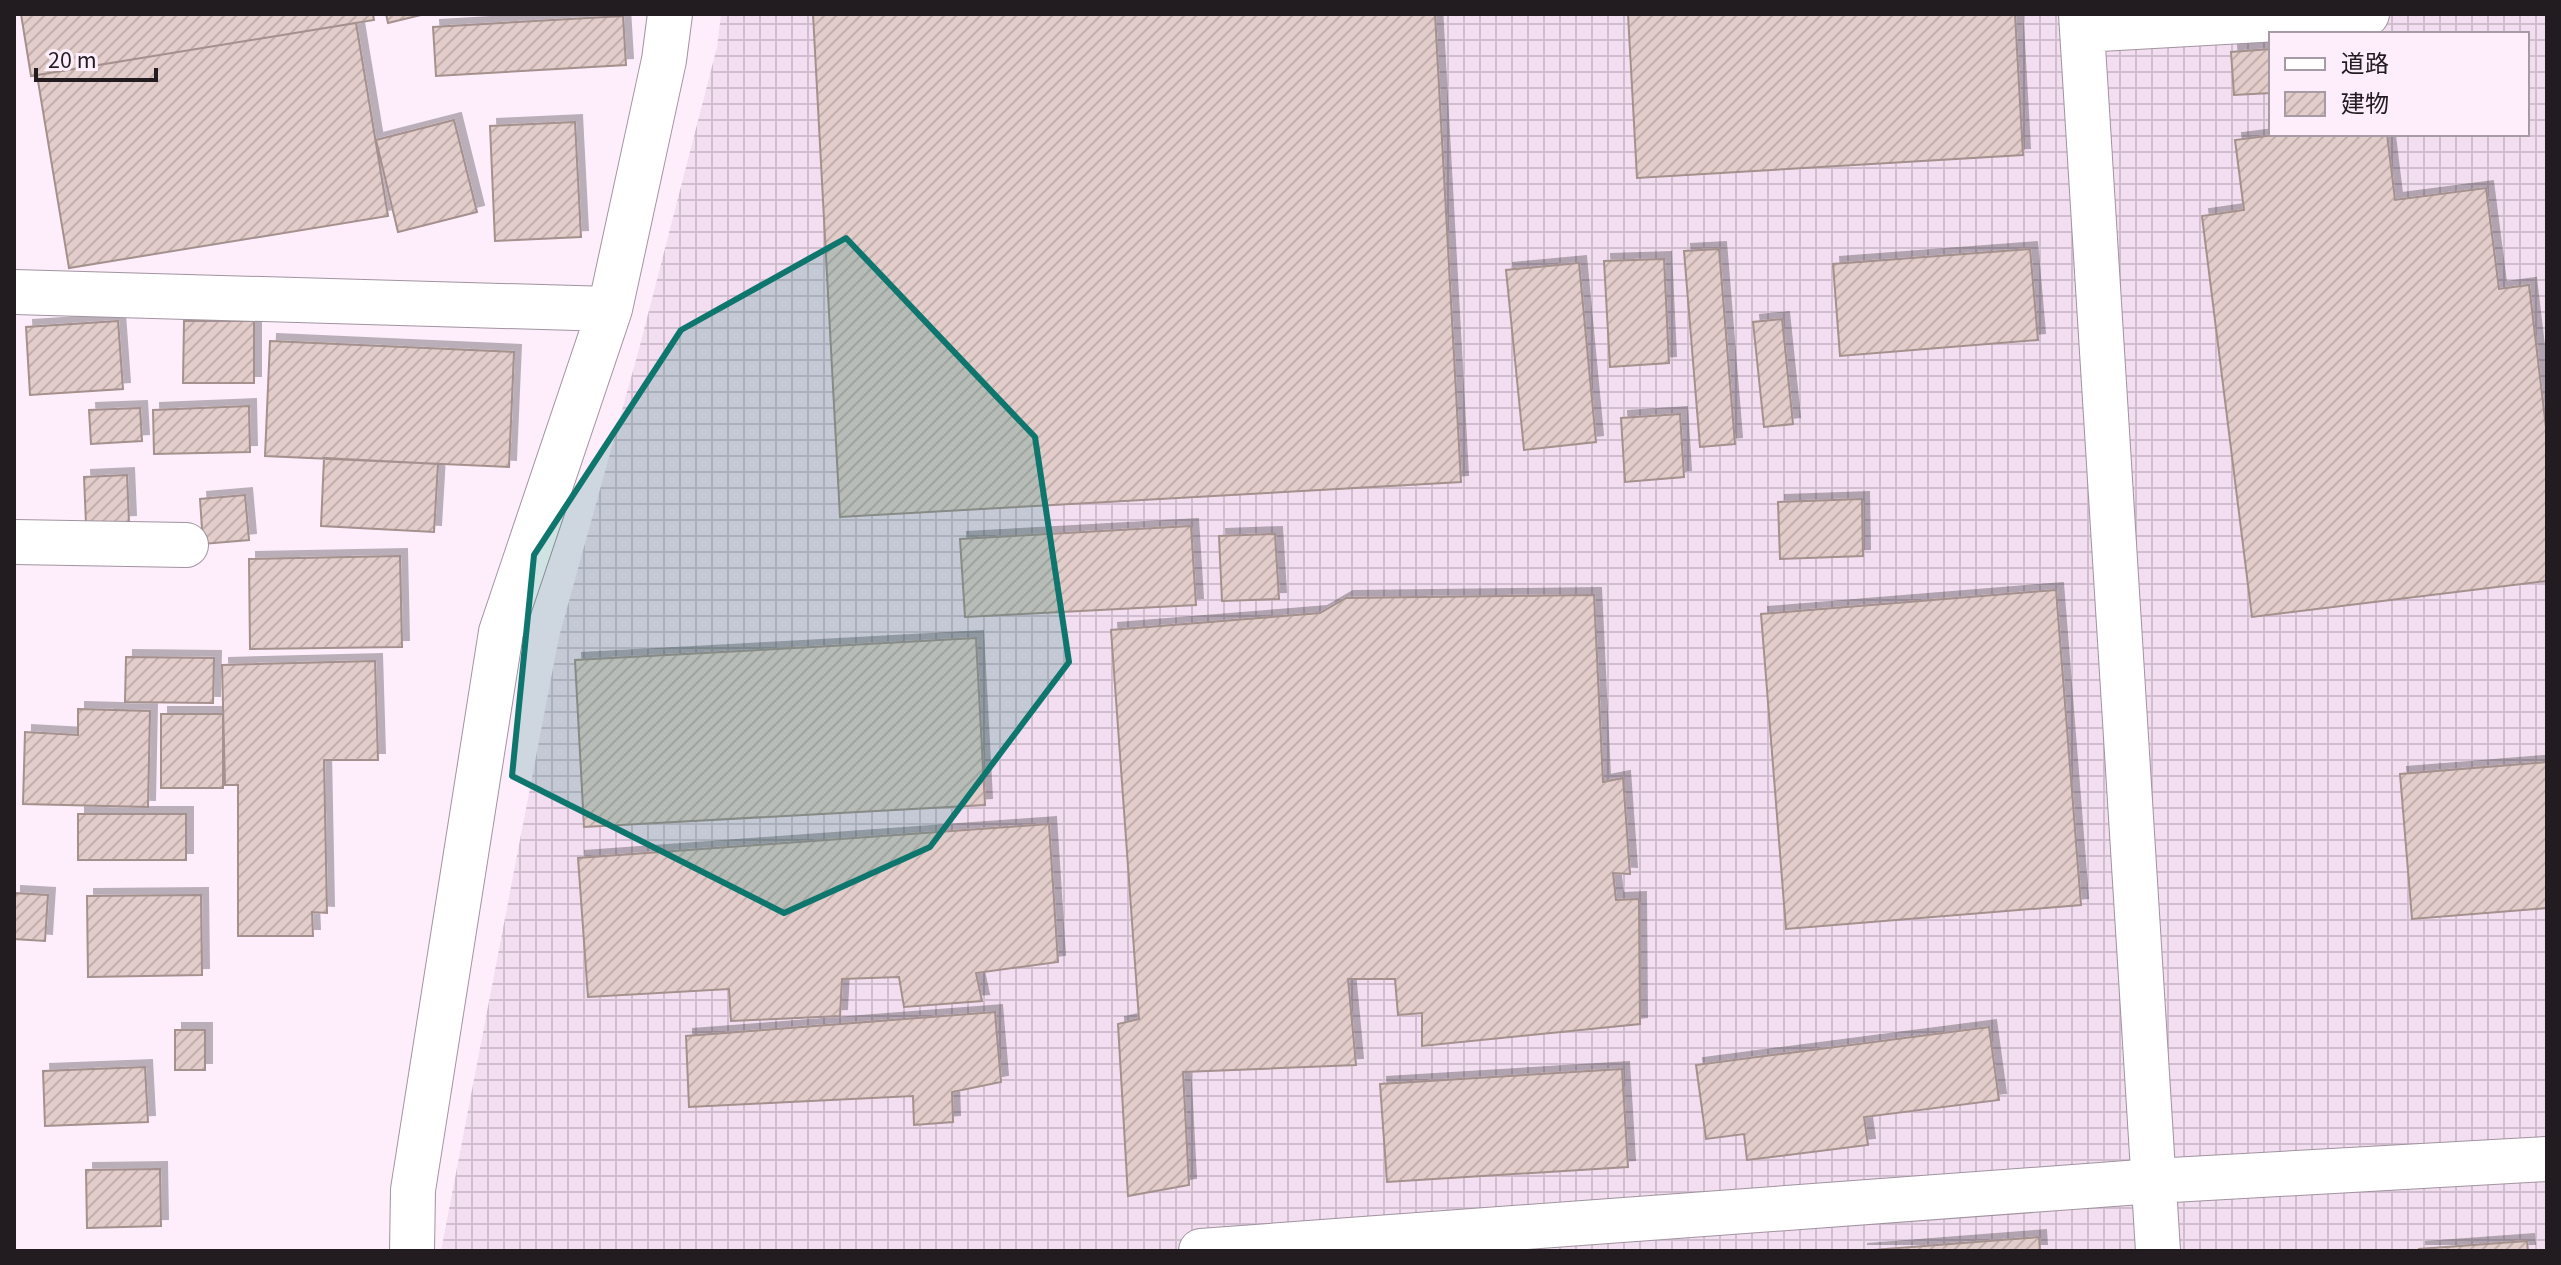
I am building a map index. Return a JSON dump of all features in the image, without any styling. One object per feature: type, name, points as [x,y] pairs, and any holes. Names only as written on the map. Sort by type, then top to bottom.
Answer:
[{"type":"street","points":[[412,1251],[413,1190],[501,632],[610,309],[664,60],[670,14]]},
{"type":"street","points":[[2158,1251],[2082,22],[2367,14]]},
{"type":"street","points":[[14,292],[610,309]]},
{"type":"street","points":[[14,542],[186,545]]},
{"type":"street","points":[[1201,1251],[2154,1181],[2547,1159]]},
{"type":"highlighted area","points":[[846,238],[1035,437],[1069,662],[930,847],[784,913],[512,776],[534,555],[681,330]]},
{"type":"shaded area","points":[[721,14],[2547,14],[2547,1251],[441,1251],[559,637],[639,349],[717,47]]},
{"type":"building","points":[[21,14],[373,14],[374,20],[31,76]]},
{"type":"building","points":[[386,14],[425,14],[388,23]]},
{"type":"building","points":[[813,14],[1435,14],[1461,482],[840,517]]},
{"type":"building","points":[[1628,14],[2015,14],[2023,155],[1637,178]]},
{"type":"building","points":[[623,16],[626,65],[436,76],[433,27]]},
{"type":"building","points":[[356,23],[388,216],[69,268],[37,75]]},
{"type":"building","points":[[2269,49],[2269,93],[2234,95],[2231,52]]},
{"type":"building","points":[[454,120],[477,212],[398,232],[376,140]]},
{"type":"building","points":[[575,122],[581,237],[495,241],[490,126]]},
{"type":"building","points":[[2269,136],[2387,136],[2395,200],[2486,188],[2499,289],[2529,285],[2547,436],[2547,581],[2252,617],[2202,216],[2244,210],[2235,140]]},
{"type":"building","points":[[1719,249],[1735,444],[1700,447],[1684,251]]},
{"type":"building","points":[[2030,249],[2038,340],[1840,356],[1833,264]]},
{"type":"building","points":[[1664,259],[1669,363],[1610,367],[1604,261]]},
{"type":"building","points":[[1579,263],[1596,442],[1524,450],[1506,270]]},
{"type":"building","points":[[1782,319],[1793,424],[1764,427],[1753,322]]},
{"type":"building","points":[[118,321],[123,389],[30,395],[26,327]]},
{"type":"building","points":[[184,321],[254,321],[254,383],[183,383]]},
{"type":"building","points":[[270,341],[514,352],[509,467],[265,456]]},
{"type":"building","points":[[249,406],[250,452],[154,454],[153,410]]},
{"type":"building","points":[[140,408],[142,441],[91,444],[89,410]]},
{"type":"building","points":[[1680,414],[1684,477],[1625,482],[1621,418]]},
{"type":"building","points":[[324,458],[438,464],[434,532],[321,526]]},
{"type":"building","points":[[127,475],[129,522],[86,524],[84,477]]},
{"type":"building","points":[[245,495],[249,540],[203,544],[200,499]]},
{"type":"building","points":[[1862,499],[1863,556],[1780,559],[1778,502]]},
{"type":"building","points":[[1191,526],[1196,605],[965,617],[960,539]]},
{"type":"building","points":[[1275,534],[1279,599],[1222,601],[1219,536]]},
{"type":"building","points":[[400,556],[402,647],[250,649],[249,559]]},
{"type":"building","points":[[2056,590],[2081,905],[1786,929],[1761,614]]},
{"type":"building","points":[[1594,595],[1603,782],[1623,778],[1630,874],[1613,873],[1616,900],[1639,899],[1640,1024],[1422,1046],[1422,1013],[1398,1015],[1395,979],[1348,979],[1356,1065],[1183,1072],[1189,1185],[1128,1196],[1118,1024],[1139,1019],[1111,630],[1320,613],[1346,598]]},
{"type":"building","points":[[976,638],[985,805],[584,827],[575,660]]},
{"type":"building","points":[[126,657],[214,658],[213,703],[125,702]]},
{"type":"building","points":[[375,661],[378,760],[324,760],[327,913],[312,912],[313,936],[238,936],[238,785],[225,785],[222,665]]},
{"type":"building","points":[[78,709],[150,711],[148,807],[23,804],[25,732],[78,735]]},
{"type":"building","points":[[161,714],[223,714],[223,788],[161,788]]},
{"type":"building","points":[[2547,762],[2547,908],[2412,919],[2400,774]]},
{"type":"building","points":[[78,814],[186,814],[186,860],[78,860]]},
{"type":"building","points":[[1049,824],[1058,962],[976,973],[982,1001],[904,1007],[899,977],[842,979],[840,1016],[731,1021],[729,989],[588,997],[578,858]]},
{"type":"building","points":[[14,893],[48,895],[45,941],[14,939]]},
{"type":"building","points":[[201,895],[202,975],[88,977],[87,896]]},
{"type":"building","points":[[995,1012],[1001,1082],[952,1092],[953,1122],[914,1125],[913,1096],[689,1107],[686,1036]]},
{"type":"building","points":[[1989,1027],[1999,1100],[1864,1117],[1868,1145],[1747,1160],[1744,1134],[1706,1139],[1696,1065]]},
{"type":"building","points":[[175,1030],[205,1030],[205,1070],[175,1070]]},
{"type":"building","points":[[145,1067],[148,1122],[45,1126],[43,1071]]},
{"type":"building","points":[[1622,1069],[1628,1167],[1387,1182],[1380,1084]]},
{"type":"building","points":[[160,1169],[161,1226],[87,1228],[86,1170]]},
{"type":"building","points":[[2039,1237],[2040,1251],[1860,1251]]},
{"type":"building","points":[[2527,1241],[2528,1251],[2419,1251],[2419,1249]]}]
